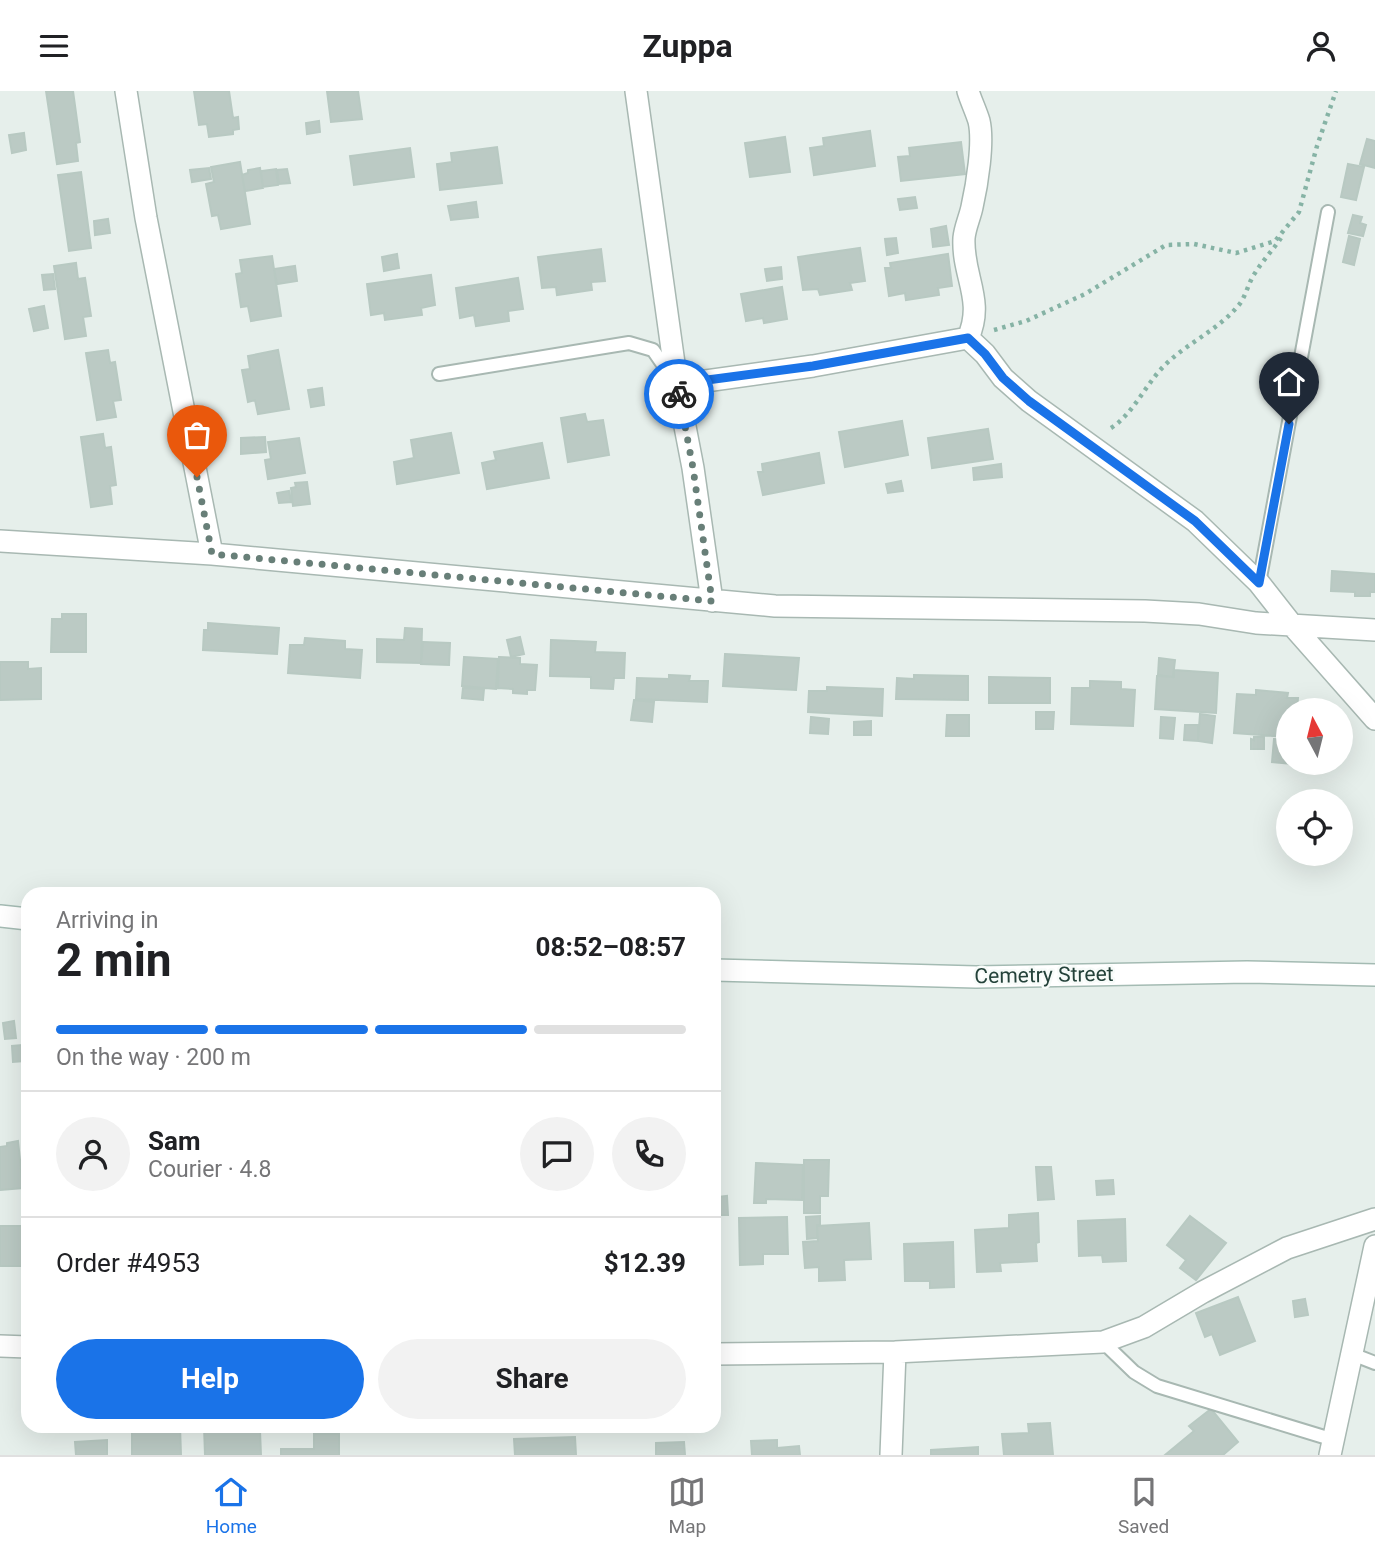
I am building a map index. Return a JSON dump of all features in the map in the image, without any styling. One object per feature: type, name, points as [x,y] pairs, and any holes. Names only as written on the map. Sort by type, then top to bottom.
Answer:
[{"type":"street","points":[[127,91],[146,218],[212,554]]},
{"type":"street","points":[[636,91],[677,384],[693,468],[712,601]]},
{"type":"street","points":[[968,91],[979,123],[979,150],[972,206],[964,237],[975,310],[975,322],[968,338]]},
{"type":"street","points":[[677,384],[813,366],[968,338]]},
{"type":"street","points":[[968,338],[985,354],[1003,378],[1029,401],[1195,521],[1259,583],[1292,625],[1375,719]]},
{"type":"street","points":[[0,541],[212,554],[712,601],[834,608],[1158,612],[1199,614],[1256,623],[1375,631]]},
{"type":"street","points":[[0,916],[21,918]]},
{"type":"street","name":"Cemetry Street","points":[[721,969],[976,977],[1248,972],[1375,975]]},
{"type":"street","points":[[721,1354],[895,1352],[1103,1342],[1144,1327],[1203,1292],[1287,1248],[1375,1219]]},
{"type":"street","points":[[1332,1448],[1375,1246]]},
{"type":"street","points":[[0,1346],[21,1346]]},
{"type":"street","points":[[891,1455],[895,1352]]},
{"type":"lane","points":[[1259,583],[1328,212]]},
{"type":"lane","points":[[439,375],[629,343],[653,350],[677,384]]},
{"type":"lane","points":[[1103,1342],[1134,1372],[1157,1386],[1332,1448]]},
{"type":"lane","points":[[1352,1354],[1375,1363]]},
{"type":"path","points":[[1075,433],[1092,433],[1113,428],[1132,410],[1149,382],[1181,349],[1214,329],[1241,304],[1246,288],[1256,272],[1299,212],[1336,91]]},
{"type":"path","points":[[968,338],[1026,321],[1085,294],[1166,245],[1194,244],[1236,253],[1275,241],[1286,230]]},
{"type":"building","points":[[46,91],[73,91],[80,142],[76,143],[78,161],[57,164]]},
{"type":"building","points":[[194,91],[229,91],[233,118],[238,117],[239,129],[233,130],[233,134],[209,137],[207,124],[199,125]]},
{"type":"building","points":[[327,91],[358,91],[362,119],[331,122]]},
{"type":"building","points":[[319,121],[320,132],[307,134],[306,123]]},
{"type":"building","points":[[870,131],[875,166],[814,175],[810,148],[824,146],[823,138]]},
{"type":"building","points":[[24,133],[26,150],[12,153],[9,135]]},
{"type":"building","points":[[785,137],[790,172],[750,177],[745,143]]},
{"type":"building","points":[[1367,139],[1375,141],[1375,168],[1360,164]]},
{"type":"building","points":[[961,142],[965,174],[901,181],[898,157],[910,156],[909,148]]},
{"type":"building","points":[[497,147],[502,183],[440,190],[437,164],[452,162],[451,153]]},
{"type":"building","points":[[410,148],[414,177],[354,185],[350,156]]},
{"type":"building","points":[[240,162],[250,224],[221,229],[218,215],[212,216],[206,184],[214,182],[211,167]]},
{"type":"building","points":[[1348,164],[1364,167],[1356,200],[1341,197]]},
{"type":"building","points":[[209,168],[211,179],[192,182],[190,170]]},
{"type":"building","points":[[260,168],[263,188],[245,191],[242,175],[248,173],[248,170]]},
{"type":"building","points":[[276,169],[278,185],[263,187],[261,171]]},
{"type":"building","points":[[287,169],[290,183],[279,184],[277,170]]},
{"type":"building","points":[[81,172],[91,248],[69,251],[58,175]]},
{"type":"building","points":[[915,197],[917,208],[900,210],[898,199]]},
{"type":"building","points":[[476,202],[478,217],[451,220],[448,206]]},
{"type":"building","points":[[1353,215],[1362,217],[1360,223],[1366,225],[1363,236],[1348,233]]},
{"type":"building","points":[[108,219],[110,233],[95,235],[94,221]]},
{"type":"building","points":[[946,226],[949,245],[933,247],[931,229]]},
{"type":"building","points":[[1349,236],[1360,239],[1354,265],[1343,262]]},
{"type":"building","points":[[896,238],[898,253],[887,255],[885,239]]},
{"type":"building","points":[[860,248],[865,281],[850,283],[852,290],[820,295],[818,289],[803,290],[798,257]]},
{"type":"building","points":[[601,249],[605,281],[591,282],[592,290],[557,295],[556,287],[542,288],[538,257]]},
{"type":"building","points":[[397,254],[399,268],[384,271],[382,257]]},
{"type":"building","points":[[948,254],[952,286],[938,288],[939,295],[906,300],[905,293],[889,296],[885,268],[891,268],[890,263]]},
{"type":"building","points":[[272,256],[281,316],[251,321],[248,306],[241,307],[236,274],[242,273],[240,260]]},
{"type":"building","points":[[76,263],[78,279],[85,278],[91,316],[83,317],[86,336],[65,339],[54,266]]},
{"type":"building","points":[[295,266],[297,281],[277,284],[274,269]]},
{"type":"building","points":[[781,267],[782,279],[767,281],[765,269]]},
{"type":"building","points":[[53,274],[55,289],[44,290],[42,275]]},
{"type":"building","points":[[431,275],[435,305],[421,308],[422,315],[385,320],[384,313],[371,315],[367,284]]},
{"type":"building","points":[[518,278],[523,309],[508,311],[509,321],[476,326],[474,315],[460,318],[456,288]]},
{"type":"building","points":[[782,287],[787,319],[764,323],[763,318],[746,321],[741,294]]},
{"type":"building","points":[[44,306],[48,328],[34,331],[29,309]]},
{"type":"building","points":[[108,350],[110,363],[115,362],[121,400],[113,401],[116,417],[97,420],[86,353]]},
{"type":"building","points":[[278,350],[289,409],[258,414],[255,400],[248,402],[242,370],[250,369],[248,356]]},
{"type":"building","points":[[322,388],[324,405],[311,407],[308,390]]},
{"type":"building","points":[[585,414],[587,422],[603,420],[609,455],[568,462],[561,418]]},
{"type":"building","points":[[902,421],[908,455],[845,467],[839,432]]},
{"type":"building","points":[[988,429],[993,459],[932,468],[928,438]]},
{"type":"building","points":[[451,433],[459,473],[397,484],[394,462],[414,458],[411,440]]},
{"type":"building","points":[[103,434],[105,448],[111,447],[116,485],[110,486],[112,504],[91,507],[81,437]]},
{"type":"building","points":[[265,437],[266,452],[241,454],[241,438]]},
{"type":"building","points":[[299,438],[305,473],[268,479],[265,460],[271,459],[268,442]]},
{"type":"building","points":[[542,443],[549,478],[487,489],[482,463],[496,460],[494,452]]},
{"type":"building","points":[[819,453],[824,483],[763,495],[758,472],[763,472],[762,464]]},
{"type":"building","points":[[1001,464],[1002,477],[974,480],[973,468]]},
{"type":"building","points":[[901,481],[903,491],[888,493],[886,484]]},
{"type":"building","points":[[307,482],[310,504],[293,506],[291,488],[296,487],[295,483]]},
{"type":"building","points":[[289,491],[291,502],[279,503],[277,493]]},
{"type":"building","points":[[1332,571],[1375,574],[1375,592],[1370,592],[1370,596],[1355,596],[1355,592],[1331,591]]},
{"type":"building","points":[[62,614],[86,614],[86,652],[51,652],[52,619],[62,619]]},
{"type":"building","points":[[208,623],[279,628],[277,654],[203,650],[204,630],[208,630]]},
{"type":"building","points":[[405,628],[422,629],[421,663],[377,662],[377,639],[404,640]]},
{"type":"building","points":[[520,637],[524,654],[511,657],[507,640]]},
{"type":"building","points":[[305,638],[345,641],[345,649],[362,650],[360,678],[288,673],[290,645],[304,645]]},
{"type":"building","points":[[551,640],[596,642],[595,652],[625,653],[624,678],[614,678],[613,689],[591,688],[591,677],[550,676]]},
{"type":"building","points":[[423,642],[450,643],[449,665],[421,664]]},
{"type":"building","points":[[725,654],[799,658],[796,690],[723,686]]},
{"type":"building","points":[[464,657],[498,659],[496,689],[462,686]]},
{"type":"building","points":[[499,657],[520,658],[520,664],[537,665],[535,690],[527,690],[527,694],[498,688]]},
{"type":"building","points":[[1159,658],[1175,660],[1173,677],[1158,675]]},
{"type":"building","points":[[0,662],[28,662],[28,669],[41,668],[41,699],[0,700]]},
{"type":"building","points":[[1174,670],[1218,673],[1216,713],[1155,709],[1157,676],[1174,677]]},
{"type":"building","points":[[669,675],[690,676],[689,681],[708,681],[707,702],[636,699],[637,678],[669,679]]},
{"type":"building","points":[[914,675],[968,676],[968,700],[896,699],[897,678],[914,679]]},
{"type":"building","points":[[989,677],[1050,678],[1050,703],[989,703]]},
{"type":"building","points":[[1090,681],[1121,682],[1121,689],[1135,690],[1133,726],[1071,724],[1072,688],[1090,688]]},
{"type":"building","points":[[827,687],[883,689],[882,716],[808,712],[809,691],[827,691]]},
{"type":"building","points":[[463,688],[484,689],[483,700],[462,698]]},
{"type":"building","points":[[1256,690],[1288,693],[1287,698],[1276,698],[1276,736],[1234,733],[1237,694],[1256,695]]},
{"type":"building","points":[[634,700],[654,702],[652,722],[631,720]]},
{"type":"building","points":[[1036,712],[1054,712],[1053,729],[1036,729]]},
{"type":"building","points":[[1200,714],[1215,716],[1212,743],[1198,741]]},
{"type":"building","points":[[947,715],[969,715],[969,736],[946,736]]},
{"type":"building","points":[[811,717],[829,719],[828,734],[810,733]]},
{"type":"building","points":[[1161,717],[1175,718],[1173,739],[1160,738]]},
{"type":"building","points":[[871,721],[871,735],[854,735],[854,722]]},
{"type":"building","points":[[1185,725],[1198,725],[1198,741],[1184,740]]},
{"type":"building","points":[[1254,737],[1264,737],[1264,749],[1251,749],[1251,739],[1254,740]]},
{"type":"building","points":[[1274,739],[1276,739],[1276,762],[1272,762]]},
{"type":"building","points":[[14,1021],[16,1038],[5,1039],[3,1023]]},
{"type":"building","points":[[21,1045],[21,1061],[13,1062],[12,1046]]},
{"type":"building","points":[[18,1141],[21,1188],[0,1190],[0,1147],[7,1146],[7,1143]]},
{"type":"building","points":[[804,1160],[829,1160],[828,1196],[820,1196],[820,1213],[804,1213]]},
{"type":"building","points":[[756,1163],[803,1165],[802,1200],[766,1199],[766,1203],[754,1203]]},
{"type":"building","points":[[1036,1167],[1051,1167],[1054,1199],[1038,1200]]},
{"type":"building","points":[[1113,1180],[1114,1194],[1097,1195],[1096,1181]]},
{"type":"building","points":[[727,1196],[728,1215],[721,1215],[721,1197]]},
{"type":"building","points":[[1038,1213],[1037,1261],[1000,1263],[1001,1271],[977,1272],[975,1230],[1009,1228],[1009,1215]]},
{"type":"building","points":[[820,1216],[817,1238],[807,1239],[806,1217]]},
{"type":"building","points":[[1190,1216],[1226,1243],[1196,1280],[1180,1268],[1186,1260],[1167,1245]]},
{"type":"building","points":[[787,1217],[788,1254],[763,1254],[763,1264],[740,1265],[739,1218]]},
{"type":"building","points":[[1125,1219],[1126,1261],[1103,1262],[1102,1255],[1079,1256],[1078,1221]]},
{"type":"building","points":[[869,1223],[871,1259],[844,1260],[845,1280],[819,1281],[819,1267],[805,1268],[803,1242],[818,1241],[817,1226]]},
{"type":"building","points":[[0,1226],[21,1226],[21,1266],[0,1266]]},
{"type":"building","points":[[953,1242],[954,1287],[930,1288],[930,1281],[905,1281],[904,1244]]},
{"type":"building","points":[[1238,1297],[1255,1341],[1220,1355],[1212,1334],[1205,1337],[1196,1313]]},
{"type":"building","points":[[1305,1299],[1308,1315],[1295,1317],[1293,1301]]},
{"type":"building","points":[[1211,1409],[1238,1442],[1223,1455],[1165,1455],[1194,1431],[1189,1426]]},
{"type":"building","points":[[1050,1423],[1053,1455],[1004,1455],[1002,1434],[1029,1433],[1028,1424]]},
{"type":"building","points":[[132,1433],[180,1433],[181,1455],[132,1455]]},
{"type":"building","points":[[204,1433],[260,1433],[261,1455],[205,1455]]},
{"type":"building","points":[[314,1434],[339,1434],[339,1455],[281,1455],[281,1449],[314,1449]]},
{"type":"building","points":[[575,1437],[576,1455],[515,1455],[514,1439]]},
{"type":"building","points":[[107,1440],[107,1455],[76,1455],[75,1442]]},
{"type":"building","points":[[777,1440],[777,1448],[799,1446],[800,1455],[752,1455],[751,1441]]},
{"type":"building","points":[[684,1442],[685,1455],[656,1455],[656,1443]]},
{"type":"building","points":[[978,1447],[978,1455],[931,1455],[931,1450]]},
{"type":"way so far","points":[[197,477],[212,554],[712,601],[693,468],[679,394]]},
{"type":"route","points":[[679,394],[677,384],[813,366],[968,338],[985,354],[1003,378],[1029,401],[1195,521],[1259,583],[1289,424]]}]
